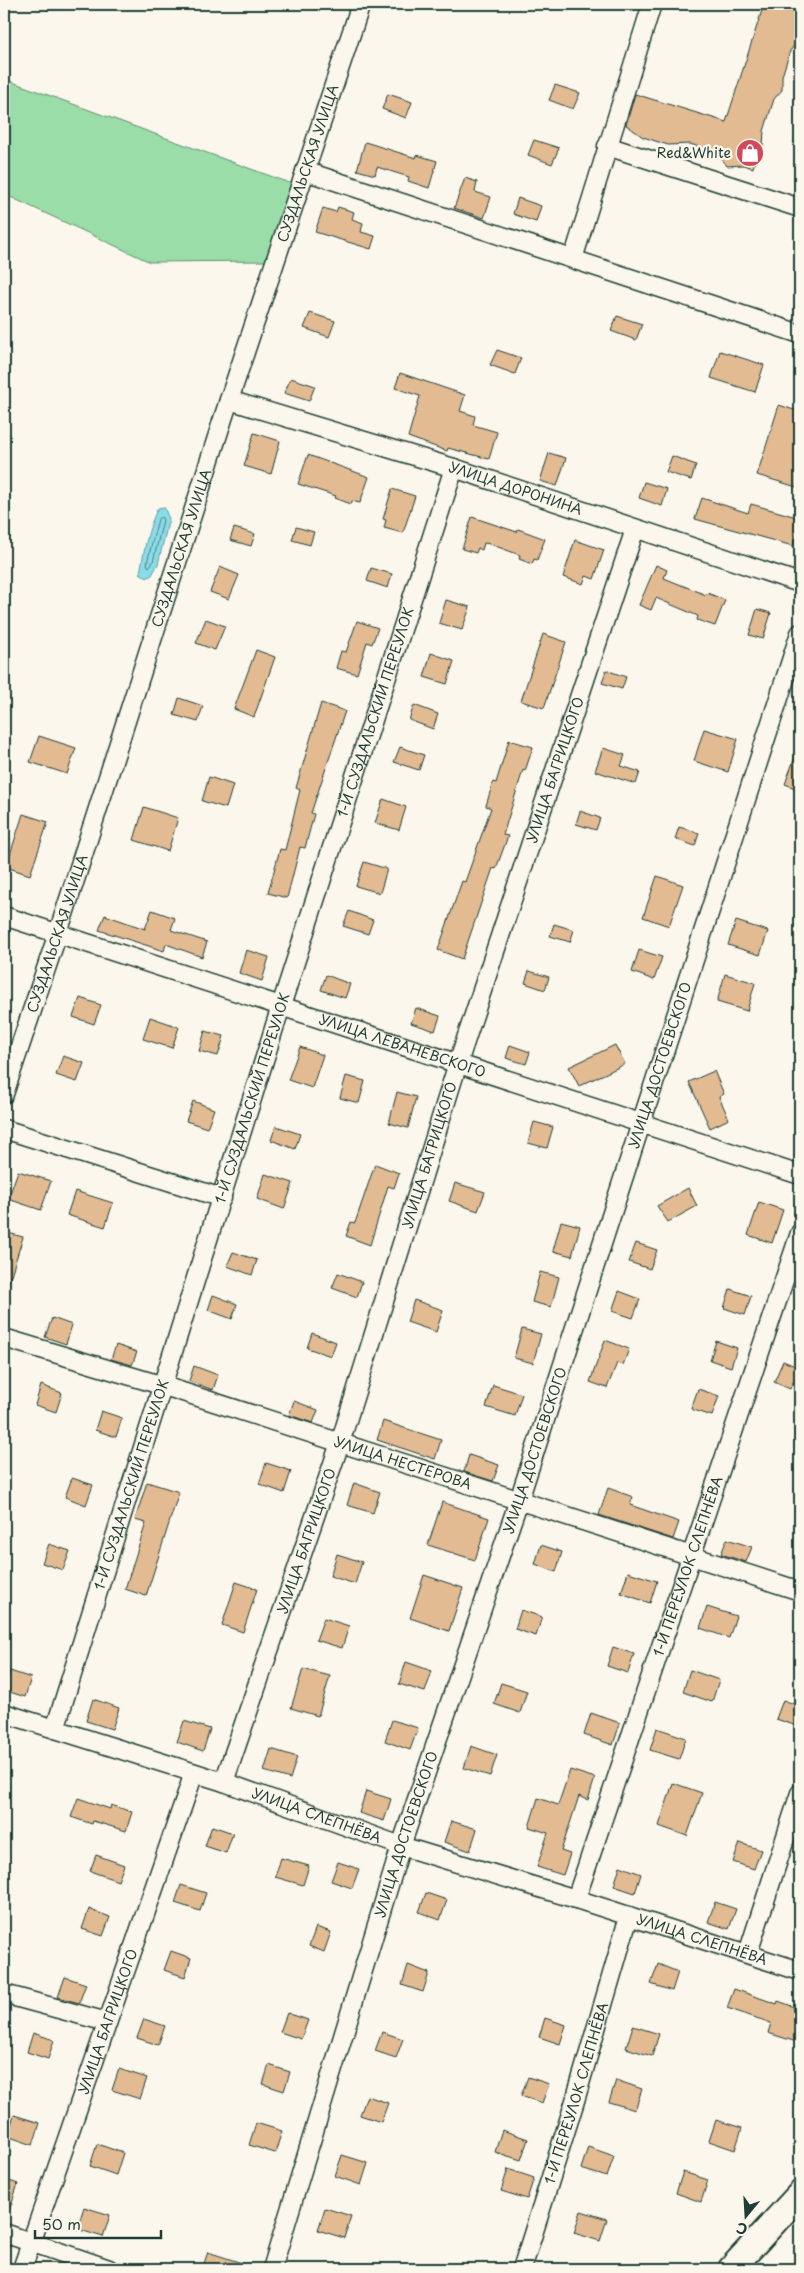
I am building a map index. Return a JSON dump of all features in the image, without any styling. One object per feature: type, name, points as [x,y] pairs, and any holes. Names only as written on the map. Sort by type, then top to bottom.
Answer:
[{"type":"main road","points":[[730,2269],[800,2194]]},
{"type":"street","name":"СУЗДАЛЬСКАЯ УЛИЦА","points":[[4,1094],[229,400],[361,4]]},
{"type":"street","points":[[573,259],[652,4]]},
{"type":"street","points":[[607,146],[800,208]]},
{"type":"street","points":[[305,172],[800,334]]},
{"type":"street","name":"УЛИЦА ДОРОНИНА","points":[[229,400],[454,468],[800,583]]},
{"type":"street","name":"1-Й СУЗДАЛЬСКИЙ ПЕРЕУЛОК","points":[[55,1729],[164,1386],[281,1006],[454,468]]},
{"type":"street","name":"УЛИЦА БАГРИЦКОГО","points":[[224,1782],[340,1443],[458,1063],[636,529]]},
{"type":"street","name":"УЛИЦА ДОСТОЕВСКОГО","points":[[272,2269],[401,1846],[520,1500],[800,633]]},
{"type":"street","name":"УЛИЦА ЛЕВАНЕВСКОГО","points":[[4,916],[800,1175]]},
{"type":"street","points":[[4,1129],[222,1198]]},
{"type":"street","name":"1-Й ПЕРЕУЛОК СЛЕПНЁВА","points":[[576,1899],[800,1232]]},
{"type":"street","name":"УЛИЦА НЕСТЕРОВА","points":[[4,1338],[164,1386],[800,1591]]},
{"type":"street","name":"УЛИЦА СЛЕПНЁВА","points":[[4,1713],[224,1782],[401,1846],[576,1899],[800,1971]]},
{"type":"street","name":"УЛИЦА БАГРИЦКОГО","points":[[22,2269],[194,1773]]},
{"type":"street","points":[[748,1953],[800,1793]]},
{"type":"street","name":"1-Й ПЕРЕУЛОК СЛЕПНЁВА","points":[[522,2269],[574,2104],[629,1916]]},
{"type":"street","points":[[4,1994],[107,2022]]},
{"type":"street","points":[[4,2233],[109,2269]]},
{"type":"green space","points":[[4,79],[295,185],[266,261],[150,262],[4,194]]},
{"type":"water","points":[[164,507],[169,519],[158,564],[152,575],[147,578],[140,573],[147,539],[158,508]]},
{"type":"building","points":[[764,4],[779,4],[800,10],[800,19],[797,27],[798,40],[790,51],[782,76],[782,90],[774,99],[764,131],[763,145],[753,168],[743,165],[727,166],[716,152],[690,144],[668,145],[643,137],[626,125],[635,94],[726,122]]},
{"type":"building","points":[[555,85],[580,93],[573,109],[549,100]]},
{"type":"building","points":[[388,94],[412,102],[406,118],[382,109]]},
{"type":"building","points":[[534,140],[559,148],[552,164],[528,155]]},
{"type":"building","points":[[365,142],[416,158],[417,155],[437,161],[429,188],[408,181],[409,177],[377,167],[375,175],[357,170]]},
{"type":"building","points":[[465,178],[477,182],[475,192],[491,197],[484,218],[454,208]]},
{"type":"building","points":[[518,198],[541,206],[536,222],[513,214]]},
{"type":"building","points":[[338,207],[354,212],[352,219],[363,223],[361,232],[375,236],[371,249],[315,232],[323,208],[336,212]]},
{"type":"building","points":[[310,313],[335,321],[329,337],[304,328]]},
{"type":"building","points":[[617,316],[642,324],[636,340],[611,331]]},
{"type":"building","points":[[497,350],[521,358],[515,374],[490,365]]},
{"type":"building","points":[[720,351],[764,365],[755,392],[711,378]]},
{"type":"building","points":[[400,373],[465,395],[460,411],[475,416],[473,425],[497,432],[489,459],[448,448],[447,451],[408,437],[420,396],[395,388]]},
{"type":"building","points":[[291,378],[315,386],[309,401],[284,393]]},
{"type":"building","points":[[779,405],[800,412],[800,488],[757,475]]},
{"type":"building","points":[[254,433],[280,441],[271,474],[244,466]]},
{"type":"building","points":[[549,453],[566,458],[557,486],[540,481]]},
{"type":"building","points":[[308,455],[369,477],[360,503],[352,501],[351,504],[335,498],[336,496],[298,484]]},
{"type":"building","points":[[672,456],[696,465],[691,480],[666,472]]},
{"type":"building","points":[[644,482],[667,489],[662,506],[639,498]]},
{"type":"building","points":[[392,489],[415,496],[403,533],[384,528],[386,520],[383,519]]},
{"type":"building","points":[[702,498],[748,513],[751,504],[800,518],[793,546],[695,519]]},
{"type":"building","points":[[472,517],[517,532],[518,529],[545,539],[537,560],[534,559],[532,564],[519,559],[520,555],[484,543],[482,550],[478,548],[476,553],[462,549]]},
{"type":"building","points":[[296,527],[314,532],[310,545],[292,540]]},
{"type":"building","points":[[234,528],[255,534],[251,546],[230,540]]},
{"type":"building","points":[[575,540],[604,550],[594,579],[586,576],[583,584],[563,577]]},
{"type":"building","points":[[656,565],[667,570],[664,578],[706,595],[707,593],[725,600],[715,626],[697,620],[698,616],[656,598],[651,610],[639,605]]},
{"type":"building","points":[[220,567],[239,575],[229,599],[210,592]]},
{"type":"building","points":[[371,568],[392,574],[388,588],[367,581]]},
{"type":"building","points":[[446,600],[470,607],[462,630],[439,623]]},
{"type":"building","points":[[757,609],[771,613],[763,639],[749,635]]},
{"type":"building","points":[[206,619],[225,626],[215,650],[196,643]]},
{"type":"building","points":[[357,621],[378,628],[372,644],[367,642],[357,674],[336,668],[341,651],[346,652]]},
{"type":"building","points":[[543,634],[566,642],[544,708],[521,701]]},
{"type":"building","points":[[256,650],[275,657],[254,717],[234,709]]},
{"type":"building","points":[[431,653],[454,661],[447,684],[424,677]]},
{"type":"building","points":[[606,670],[626,677],[622,689],[602,683]]},
{"type":"building","points":[[179,698],[203,706],[198,722],[174,715]]},
{"type":"building","points":[[321,703],[345,711],[311,813],[314,814],[305,848],[300,847],[287,898],[268,893],[280,849],[285,850],[300,790],[296,788]]},
{"type":"building","points":[[414,705],[438,714],[433,729],[409,720]]},
{"type":"building","points":[[704,729],[738,739],[728,772],[694,761]]},
{"type":"building","points":[[39,736],[76,748],[67,774],[30,762]]},
{"type":"building","points":[[509,740],[533,747],[525,771],[523,770],[503,835],[508,836],[496,869],[493,868],[462,959],[438,950],[462,881],[465,882],[491,808],[486,806],[493,782],[496,783]]},
{"type":"building","points":[[400,747],[424,755],[419,770],[394,762]]},
{"type":"building","points":[[800,747],[800,790],[785,784]]},
{"type":"building","points":[[603,748],[625,755],[621,766],[640,772],[636,784],[595,771]]},
{"type":"building","points":[[209,777],[233,785],[226,808],[202,801]]},
{"type":"building","points":[[383,799],[406,807],[399,830],[375,823]]},
{"type":"building","points":[[144,807],[178,818],[168,851],[134,840]]},
{"type":"building","points":[[580,811],[600,818],[596,830],[576,824]]},
{"type":"building","points":[[23,814],[48,822],[30,875],[6,867]]},
{"type":"building","points":[[679,827],[699,833],[695,846],[675,839]]},
{"type":"building","points":[[364,862],[387,869],[380,893],[356,886]]},
{"type":"building","points":[[657,876],[683,885],[669,926],[643,917]]},
{"type":"building","points":[[152,910],[175,918],[171,930],[207,942],[202,957],[166,944],[164,951],[99,930],[105,915],[145,929]]},
{"type":"building","points":[[349,911],[373,920],[368,934],[343,926]]},
{"type":"building","points":[[736,921],[768,931],[760,955],[728,945]]},
{"type":"building","points":[[554,924],[574,930],[570,942],[550,936]]},
{"type":"building","points":[[246,950],[269,957],[262,981],[239,973]]},
{"type":"building","points":[[639,950],[662,957],[654,980],[632,972]]},
{"type":"building","points":[[529,971],[549,977],[545,990],[525,983]]},
{"type":"building","points":[[725,974],[755,983],[747,1011],[717,1002]]},
{"type":"building","points":[[326,975],[350,984],[345,998],[321,990]]},
{"type":"building","points":[[80,998],[101,1005],[94,1024],[73,1017]]},
{"type":"building","points":[[416,1008],[440,1016],[435,1031],[411,1023]]},
{"type":"building","points":[[150,1017],[179,1027],[172,1048],[143,1039]]},
{"type":"building","points":[[205,1031],[224,1036],[218,1056],[199,1051]]},
{"type":"building","points":[[510,1045],[530,1052],[526,1064],[506,1058]]},
{"type":"building","points":[[615,1045],[625,1064],[579,1086],[569,1067]]},
{"type":"building","points":[[300,1047],[323,1055],[312,1088],[288,1080]]},
{"type":"building","points":[[63,1056],[84,1063],[77,1082],[56,1075]]},
{"type":"building","points":[[714,1071],[724,1094],[719,1097],[729,1119],[710,1128],[689,1082]]},
{"type":"building","points":[[346,1076],[365,1081],[359,1103],[340,1098]]},
{"type":"building","points":[[397,1092],[416,1097],[408,1128],[389,1123]]},
{"type":"building","points":[[193,1101],[214,1109],[207,1128],[186,1121]]},
{"type":"building","points":[[534,1122],[553,1127],[547,1148],[528,1143]]},
{"type":"building","points":[[276,1126],[300,1134],[295,1149],[271,1140]]},
{"type":"building","points":[[375,1164],[399,1173],[394,1188],[388,1186],[370,1245],[346,1236],[351,1222],[355,1223]]},
{"type":"building","points":[[18,1171],[51,1181],[41,1210],[8,1199]]},
{"type":"building","points":[[265,1174],[293,1183],[284,1209],[257,1199]]},
{"type":"building","points":[[455,1183],[485,1192],[478,1211],[449,1201]]},
{"type":"building","points":[[688,1188],[697,1206],[668,1222],[657,1206]]},
{"type":"building","points":[[75,1191],[113,1203],[105,1227],[67,1215]]},
{"type":"building","points":[[759,1202],[783,1210],[772,1243],[748,1235]]},
{"type":"building","points":[[561,1221],[580,1226],[572,1256],[553,1251]]},
{"type":"building","points":[[4,1232],[23,1237],[7,1288],[4,1288]]},
{"type":"building","points":[[636,1243],[657,1250],[650,1269],[629,1262]]},
{"type":"building","points":[[233,1252],[257,1260],[252,1275],[227,1266]]},
{"type":"building","points":[[540,1272],[559,1277],[551,1307],[532,1302]]},
{"type":"building","points":[[338,1273],[362,1282],[357,1297],[332,1288]]},
{"type":"building","points":[[730,1289],[751,1296],[745,1315],[724,1308]]},
{"type":"building","points":[[619,1291],[640,1299],[633,1318],[612,1311]]},
{"type":"building","points":[[213,1295],[237,1304],[232,1319],[208,1310]]},
{"type":"building","points":[[414,1300],[443,1310],[436,1332],[407,1322]]},
{"type":"building","points":[[52,1318],[72,1325],[66,1344],[45,1337]]},
{"type":"building","points":[[522,1329],[541,1334],[533,1363],[514,1358]]},
{"type":"building","points":[[312,1333],[336,1342],[331,1356],[307,1348]]},
{"type":"building","points":[[605,1340],[629,1349],[623,1365],[617,1363],[607,1388],[590,1382]]},
{"type":"building","points":[[716,1341],[737,1348],[731,1367],[710,1360]]},
{"type":"building","points":[[116,1345],[137,1352],[132,1365],[111,1359]]},
{"type":"building","points":[[783,1361],[800,1368],[800,1385],[793,1382],[790,1389],[774,1382]]},
{"type":"building","points":[[194,1366],[218,1375],[213,1390],[189,1381]]},
{"type":"building","points":[[41,1385],[62,1393],[56,1412],[35,1405]]},
{"type":"building","points":[[493,1385],[522,1394],[515,1416],[486,1407]]},
{"type":"building","points":[[698,1389],[719,1396],[712,1416],[691,1409]]},
{"type":"building","points":[[294,1401],[318,1410],[313,1423],[289,1415]]},
{"type":"building","points":[[101,1411],[122,1418],[116,1437],[95,1430]]},
{"type":"building","points":[[383,1421],[441,1440],[435,1459],[377,1440]]},
{"type":"building","points":[[469,1455],[499,1465],[493,1481],[464,1472]]},
{"type":"building","points":[[266,1463],[291,1471],[284,1493],[259,1484]]},
{"type":"building","points":[[72,1478],[93,1485],[86,1505],[65,1497]]},
{"type":"building","points":[[147,1482],[179,1492],[146,1596],[125,1589],[146,1523],[135,1520]]},
{"type":"building","points":[[354,1483],[380,1492],[373,1513],[347,1505]]},
{"type":"building","points":[[608,1488],[633,1497],[630,1505],[679,1522],[673,1539],[599,1515]]},
{"type":"building","points":[[442,1502],[489,1518],[475,1560],[428,1545]]},
{"type":"building","points":[[727,1539],[752,1547],[746,1562],[721,1554]]},
{"type":"building","points":[[49,1544],[70,1551],[63,1570],[42,1563]]},
{"type":"building","points":[[541,1545],[562,1552],[556,1572],[535,1564]]},
{"type":"building","points":[[337,1554],[362,1562],[355,1584],[330,1576]]},
{"type":"building","points":[[628,1572],[657,1581],[650,1603],[621,1593]]},
{"type":"building","points":[[424,1575],[463,1588],[449,1631],[410,1618]]},
{"type":"building","points":[[236,1582],[257,1589],[243,1632],[222,1625]]},
{"type":"building","points":[[707,1607],[736,1616],[729,1638],[700,1628]]},
{"type":"building","points":[[521,1610],[542,1617],[536,1636],[515,1629]]},
{"type":"building","points":[[324,1618],[349,1626],[342,1648],[316,1640]]},
{"type":"building","points":[[613,1647],[634,1654],[628,1673],[607,1666]]},
{"type":"building","points":[[406,1662],[432,1671],[425,1692],[399,1684]]},
{"type":"building","points":[[303,1669],[330,1676],[318,1716],[291,1708]]},
{"type":"building","points":[[690,1670],[719,1680],[712,1702],[683,1692]]},
{"type":"building","points":[[10,1671],[31,1678],[25,1697],[4,1690]]},
{"type":"building","points":[[501,1683],[527,1691],[520,1713],[494,1704]]},
{"type":"building","points":[[93,1699],[119,1708],[112,1729],[86,1721]]},
{"type":"building","points":[[783,1700],[800,1706],[797,1726],[776,1719]]},
{"type":"building","points":[[591,1713],[620,1723],[613,1745],[584,1735]]},
{"type":"building","points":[[392,1720],[418,1728],[410,1750],[385,1741]]},
{"type":"building","points":[[184,1721],[210,1729],[203,1751],[177,1742]]},
{"type":"building","points":[[657,1728],[686,1738],[679,1759],[650,1750]]},
{"type":"building","points":[[471,1746],[497,1755],[490,1776],[464,1768]]},
{"type":"building","points":[[271,1749],[297,1757],[290,1779],[264,1771]]},
{"type":"building","points":[[570,1770],[595,1778],[588,1800],[579,1796],[561,1851],[570,1854],[563,1875],[537,1867],[548,1833],[529,1827],[538,1798],[558,1805]]},
{"type":"building","points":[[673,1783],[702,1793],[687,1836],[659,1826]]},
{"type":"building","points":[[366,1791],[391,1799],[384,1821],[359,1813]]},
{"type":"building","points":[[78,1798],[110,1809],[111,1805],[132,1812],[126,1831],[93,1821],[92,1824],[71,1817]]},
{"type":"building","points":[[451,1821],[477,1829],[470,1851],[444,1842]]},
{"type":"building","points":[[212,1826],[233,1833],[226,1853],[205,1846]]},
{"type":"building","points":[[740,1843],[761,1850],[754,1869],[733,1862]]},
{"type":"building","points":[[96,1855],[124,1865],[118,1881],[90,1871]]},
{"type":"building","points":[[281,1858],[309,1866],[303,1885],[275,1877]]},
{"type":"building","points":[[338,1862],[359,1869],[352,1888],[331,1881]]},
{"type":"building","points":[[620,1866],[641,1874],[635,1893],[614,1886]]},
{"type":"building","points":[[181,1885],[206,1893],[200,1911],[175,1903]]},
{"type":"building","points":[[426,1893],[447,1900],[440,1920],[419,1912]]},
{"type":"building","points":[[715,1902],[736,1909],[729,1929],[708,1922]]},
{"type":"building","points":[[89,1909],[110,1917],[103,1936],[82,1929]]},
{"type":"building","points":[[316,1927],[331,1932],[324,1952],[309,1946]]},
{"type":"building","points":[[171,1951],[191,1958],[185,1977],[164,1970]]},
{"type":"building","points":[[658,1964],[678,1972],[672,1991],[651,1984]]},
{"type":"building","points":[[408,1965],[429,1973],[423,1992],[402,1985]]},
{"type":"building","points":[[65,1977],[86,1984],[79,2003],[58,1997]]},
{"type":"building","points":[[734,1989],[777,2004],[778,2001],[800,2009],[800,2043],[768,2033],[771,2023],[727,2008]]},
{"type":"building","points":[[287,2013],[308,2020],[301,2039],[280,2032]]},
{"type":"building","points":[[545,2018],[566,2025],[560,2044],[539,2037]]},
{"type":"building","points":[[144,2019],[165,2026],[158,2045],[137,2038]]},
{"type":"building","points":[[633,2026],[659,2034],[652,2056],[626,2048]]},
{"type":"building","points":[[382,2032],[403,2039],[396,2058],[375,2051]]},
{"type":"building","points":[[33,2033],[54,2040],[48,2059],[27,2052]]},
{"type":"building","points":[[269,2065],[290,2072],[284,2091],[263,2084]]},
{"type":"building","points":[[119,2069],[147,2078],[140,2099],[112,2090]]},
{"type":"building","points":[[528,2077],[549,2084],[542,2103],[521,2096]]},
{"type":"building","points":[[616,2080],[642,2089],[635,2110],[609,2102]]},
{"type":"building","points":[[367,2096],[388,2103],[381,2122],[360,2115]]},
{"type":"building","points":[[14,2115],[40,2123],[33,2145],[7,2136]]},
{"type":"building","points":[[716,2120],[742,2128],[735,2150],[709,2141]]},
{"type":"building","points":[[256,2123],[282,2131],[275,2153],[249,2145]]},
{"type":"building","points":[[502,2130],[528,2139],[521,2160],[495,2152]]},
{"type":"building","points":[[97,2144],[123,2153],[116,2175],[90,2166]]},
{"type":"building","points":[[588,2147],[614,2156],[607,2177],[581,2169]]},
{"type":"building","points":[[342,2155],[368,2163],[361,2185],[335,2176]]},
{"type":"building","points":[[508,2169],[534,2178],[527,2199],[501,2191]]},
{"type":"building","points":[[683,2172],[708,2180],[701,2202],[676,2193]]},
{"type":"building","points":[[4,2179],[18,2184],[6,2220],[4,2219]]},
{"type":"building","points":[[84,2207],[110,2215],[103,2237],[77,2229]]},
{"type":"building","points":[[325,2208],[351,2216],[344,2238],[318,2230]]},
{"type":"building","points":[[581,2211],[607,2219],[600,2241],[574,2233]]},
{"type":"building","points":[[208,2252],[251,2266],[250,2269],[202,2269]]},
{"type":"place","name":"Red&White","points":[[750,153]]}]
